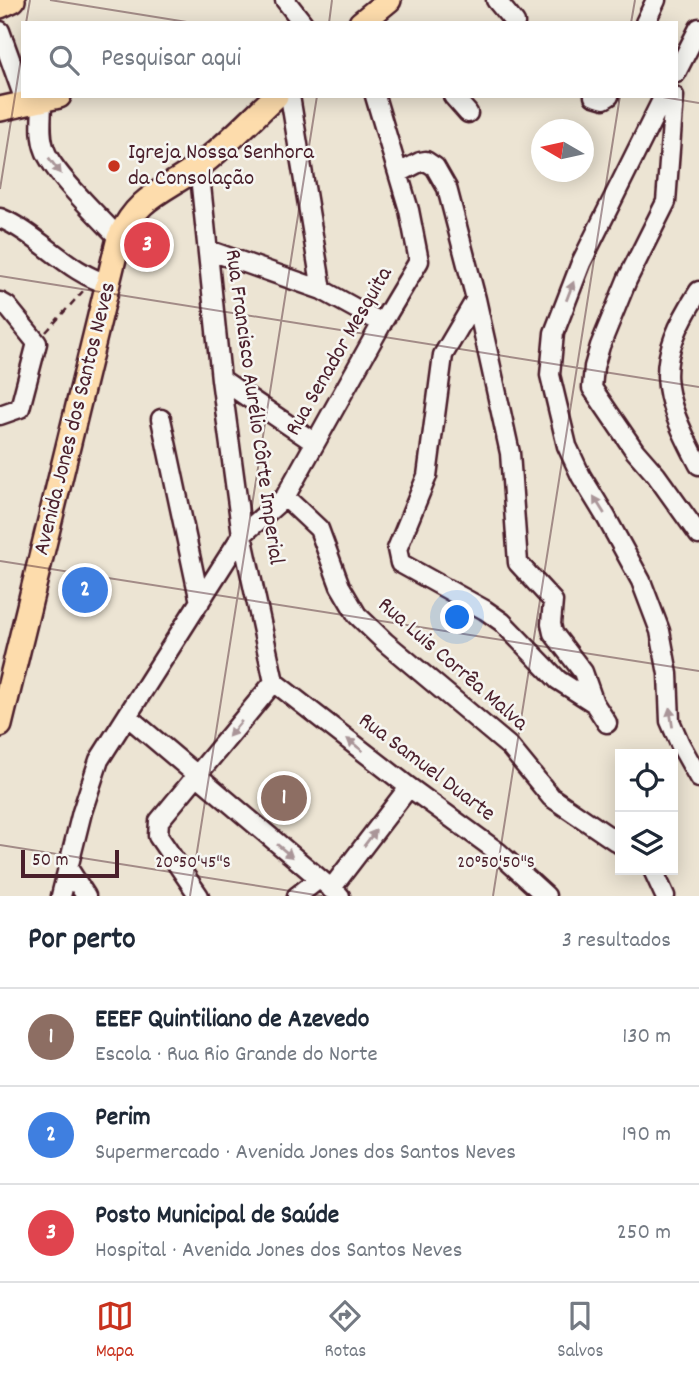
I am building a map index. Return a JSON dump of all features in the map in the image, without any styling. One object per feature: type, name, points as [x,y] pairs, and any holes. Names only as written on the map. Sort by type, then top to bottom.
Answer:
[{"type":"main road","points":[[0,6],[13,0]]},
{"type":"main road","name":"Avenida Jones dos Santos Neves","points":[[0,725],[101,282],[119,238],[134,212],[155,193],[199,166],[274,98]]},
{"type":"main road","points":[[0,109],[35,99]]},
{"type":"street","points":[[285,0],[301,21]]},
{"type":"street","points":[[496,0],[513,21]]},
{"type":"street","points":[[646,21],[656,0]]},
{"type":"street","points":[[678,69],[699,28]]},
{"type":"street","points":[[0,31],[21,72]]},
{"type":"street","points":[[290,98],[322,290]]},
{"type":"street","name":"Rua Senador Mesquita","points":[[61,896],[82,812],[99,760],[242,535],[285,497],[419,261],[399,173],[376,98]]},
{"type":"street","points":[[455,98],[468,113]]},
{"type":"street","points":[[663,98],[580,263],[554,333],[550,375],[567,446],[581,476],[641,581],[660,631],[668,674],[670,722],[699,778]]},
{"type":"street","points":[[674,98],[666,202],[627,280],[600,346],[592,388],[635,451],[698,533]]},
{"type":"street","points":[[35,99],[45,152],[61,175],[119,238]]},
{"type":"street","points":[[399,173],[426,161],[435,167],[447,188],[476,299],[510,453],[517,563],[553,601],[553,633],[583,672],[594,703],[607,723]]},
{"type":"street","name":"Rua Francisco Aurélio Côrte Imperial","points":[[199,166],[221,379],[242,535],[274,682]]},
{"type":"street","points":[[0,218],[101,282]]},
{"type":"street","points":[[208,250],[322,290],[383,323]]},
{"type":"street","points":[[699,291],[682,317],[673,338],[667,356],[666,375],[667,392],[699,465]]},
{"type":"street","points":[[476,299],[443,355],[427,476],[397,549],[398,558],[407,568],[454,591],[502,622],[558,680],[594,703]]},
{"type":"street","points":[[0,302],[7,306],[37,343],[20,408],[0,415]]},
{"type":"street","points":[[221,379],[315,443]]},
{"type":"street","points":[[161,419],[200,602]]},
{"type":"street","name":"Rua Luis Corrêa Malva","points":[[285,497],[319,529],[340,586],[357,615],[385,642],[510,747],[551,797],[615,841]]},
{"type":"street","points":[[199,896],[158,836],[159,821],[274,682]]},
{"type":"street","name":"Rua Samuel Duarte","points":[[274,682],[498,852],[546,896]]},
{"type":"street","points":[[127,716],[330,888]]},
{"type":"street","points":[[297,896],[330,888],[409,787]]},
{"type":"street","points":[[68,869],[86,896]]},
{"type":"street","points":[[655,875],[665,896]]},
{"type":"path","points":[[37,343],[101,282]]},
{"type":"place","name":"Igreja Nossa Senhora da Consolação","points":[[114,166]]},
{"type":"place","name":"Posto Municipal de Saúde","points":[[147,245]]},
{"type":"place","name":"Perim","points":[[85,590]]},
{"type":"place","name":"EEEF Quintiliano de Azevedo","points":[[284,798]]}]
